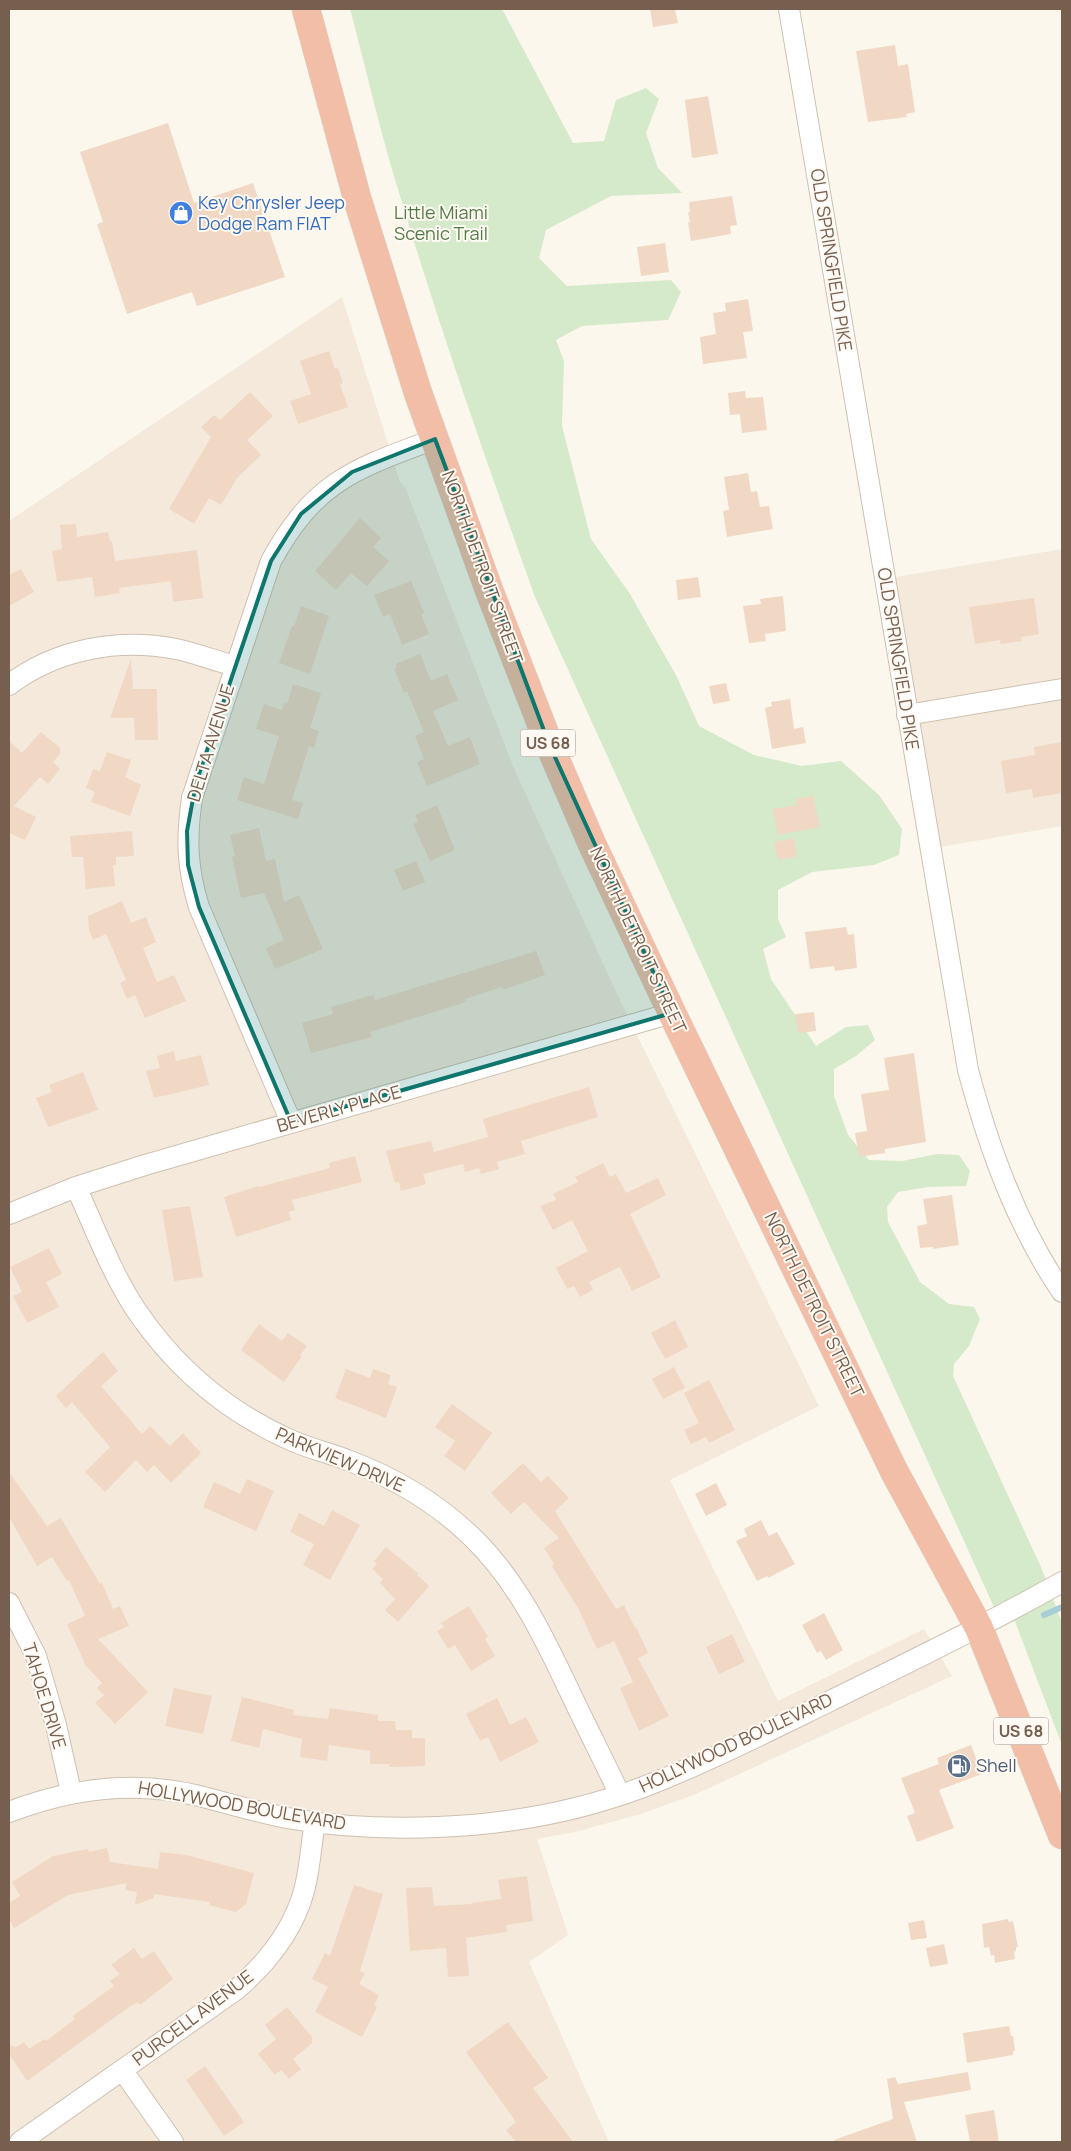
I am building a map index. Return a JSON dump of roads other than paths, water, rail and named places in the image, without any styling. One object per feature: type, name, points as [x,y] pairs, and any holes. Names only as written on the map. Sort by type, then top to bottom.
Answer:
[{"type":"highway","name":"NORTH DETROIT STREET","points":[[306,9],[357,198],[418,393],[489,590],[549,744],[592,844],[672,1013],[894,1471],[979,1628],[1062,1835]]},
{"type":"street","name":"OLD SPRINGFIELD PIKE","points":[[789,9],[968,1070],[982,1122],[1002,1177],[1035,1248],[1062,1292]]},
{"type":"street","name":"DELTA AVENUE","points":[[291,1122],[199,907],[188,865],[187,831],[192,798],[272,561],[286,535],[313,501],[352,472],[434,439]]},
{"type":"street","points":[[9,685],[33,669],[53,660],[77,652],[119,645],[149,645],[178,649],[235,666]]},
{"type":"street","points":[[907,715],[1062,689]]},
{"type":"street","name":"BEVERLY PLACE","points":[[9,1214],[76,1187],[145,1164],[672,1013]]},
{"type":"street","name":"PARKVIEW DRIVE","points":[[76,1187],[122,1284],[136,1309],[163,1346],[195,1379],[250,1419],[286,1438],[347,1460],[408,1489],[454,1520],[492,1558],[518,1592],[540,1628],[620,1795]]},
{"type":"street","name":"HOLLYWOOD BOULEVARD","points":[[9,1812],[38,1800],[71,1792],[118,1787],[163,1789],[194,1794],[259,1812],[315,1822],[400,1828],[476,1825],[550,1814],[620,1795],[703,1762],[979,1628],[1062,1582]]},
{"type":"street","name":"TAHOE DRIVE","points":[[9,1603],[36,1656],[56,1725],[71,1792]]},
{"type":"street","name":"PURCELL AVENUE","points":[[20,2142],[237,1989],[271,1956],[296,1913],[304,1890],[315,1822]]},
{"type":"street","points":[[122,2071],[173,2142]]},
{"type":"waterway","points":[[1044,1615],[1062,1607]]},
{"type":"place","name":"Key Chrysler Jeep Dodge Ram FIAT","points":[[181,213]]},
{"type":"place","name":"Shell","points":[[959,1766]]},
{"type":"park label","name":"Little Miami Scenic Trail","points":[[441,223]]}]
